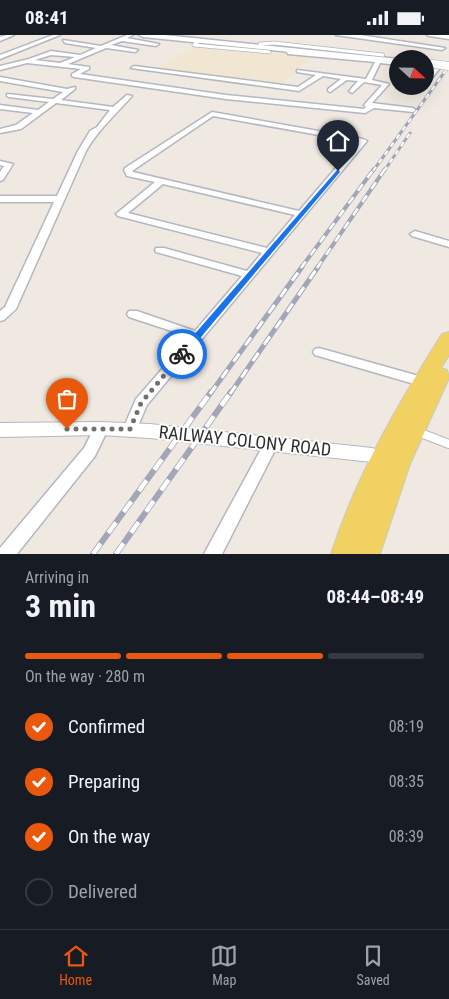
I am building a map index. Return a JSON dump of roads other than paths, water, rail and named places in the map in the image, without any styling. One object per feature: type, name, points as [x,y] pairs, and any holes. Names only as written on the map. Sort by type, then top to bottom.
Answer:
[{"type":"main road","points":[[142,35],[200,40],[216,39]]},
{"type":"main road","points":[[161,35],[216,39],[389,60]]},
{"type":"main road","points":[[434,64],[449,65]]},
{"type":"main road","points":[[345,554],[352,531],[390,461],[414,431],[430,383],[449,338]]},
{"type":"main road","points":[[366,554],[398,425],[449,359]]},
{"type":"street","points":[[0,39],[12,35]]},
{"type":"street","points":[[0,58],[58,35]]},
{"type":"street","points":[[60,66],[101,46],[131,35]]},
{"type":"street","points":[[338,35],[442,48],[349,35]]},
{"type":"street","points":[[382,40],[387,35]]},
{"type":"street","points":[[429,35],[449,37]]},
{"type":"street","points":[[120,39],[156,44]]},
{"type":"street","points":[[65,41],[135,50]]},
{"type":"street","points":[[259,45],[267,49],[389,61]]},
{"type":"street","points":[[0,75],[3,73],[0,69],[51,53],[80,57]]},
{"type":"street","points":[[0,58],[17,63]]},
{"type":"street","points":[[27,61],[87,68],[74,75],[226,97],[366,111],[373,105]]},
{"type":"street","points":[[352,91],[365,81],[378,61]]},
{"type":"street","points":[[134,68],[299,89],[322,74]]},
{"type":"street","points":[[299,71],[386,84],[366,105],[413,110]]},
{"type":"street","points":[[330,90],[347,77]]},
{"type":"street","points":[[0,79],[70,89],[18,127],[0,132]]},
{"type":"street","points":[[9,95],[115,109]]},
{"type":"street","points":[[0,317],[10,309],[82,151],[93,133],[100,129],[115,109],[129,96]]},
{"type":"street","points":[[0,107],[39,112]]},
{"type":"street","points":[[130,429],[141,403],[302,214],[363,141],[212,114],[128,170],[130,174],[302,214]]},
{"type":"street","points":[[0,163],[9,164],[0,178]]},
{"type":"street","points":[[162,181],[120,215],[269,252]]},
{"type":"street","points":[[0,199],[60,199]]},
{"type":"street","points":[[415,235],[449,244]]},
{"type":"street","points":[[160,250],[249,275]]},
{"type":"street","points":[[133,314],[198,335]]},
{"type":"street","points":[[319,352],[430,383]]},
{"type":"street","points":[[6,554],[90,452],[101,429]]},
{"type":"street","name":"RAILWAY COLONY ROAD","points":[[0,430],[130,429],[372,455],[390,461]]},
{"type":"street","points":[[214,554],[271,444]]},
{"type":"lane","points":[[200,40],[194,45],[269,52]]},
{"type":"lane","points":[[259,45],[274,43],[382,55]]},
{"type":"lane","points":[[414,431],[449,444]]},
{"type":"railway","points":[[373,171],[449,66]]},
{"type":"railway","points":[[384,171],[410,133]]},
{"type":"railway","points":[[301,268],[374,169]]},
{"type":"railway","points":[[317,268],[385,169]]},
{"type":"railway","points":[[210,394],[302,267]]},
{"type":"railway","points":[[230,394],[318,267]]},
{"type":"railway","points":[[93,554],[211,392]]},
{"type":"railway","points":[[116,554],[231,392]]}]
